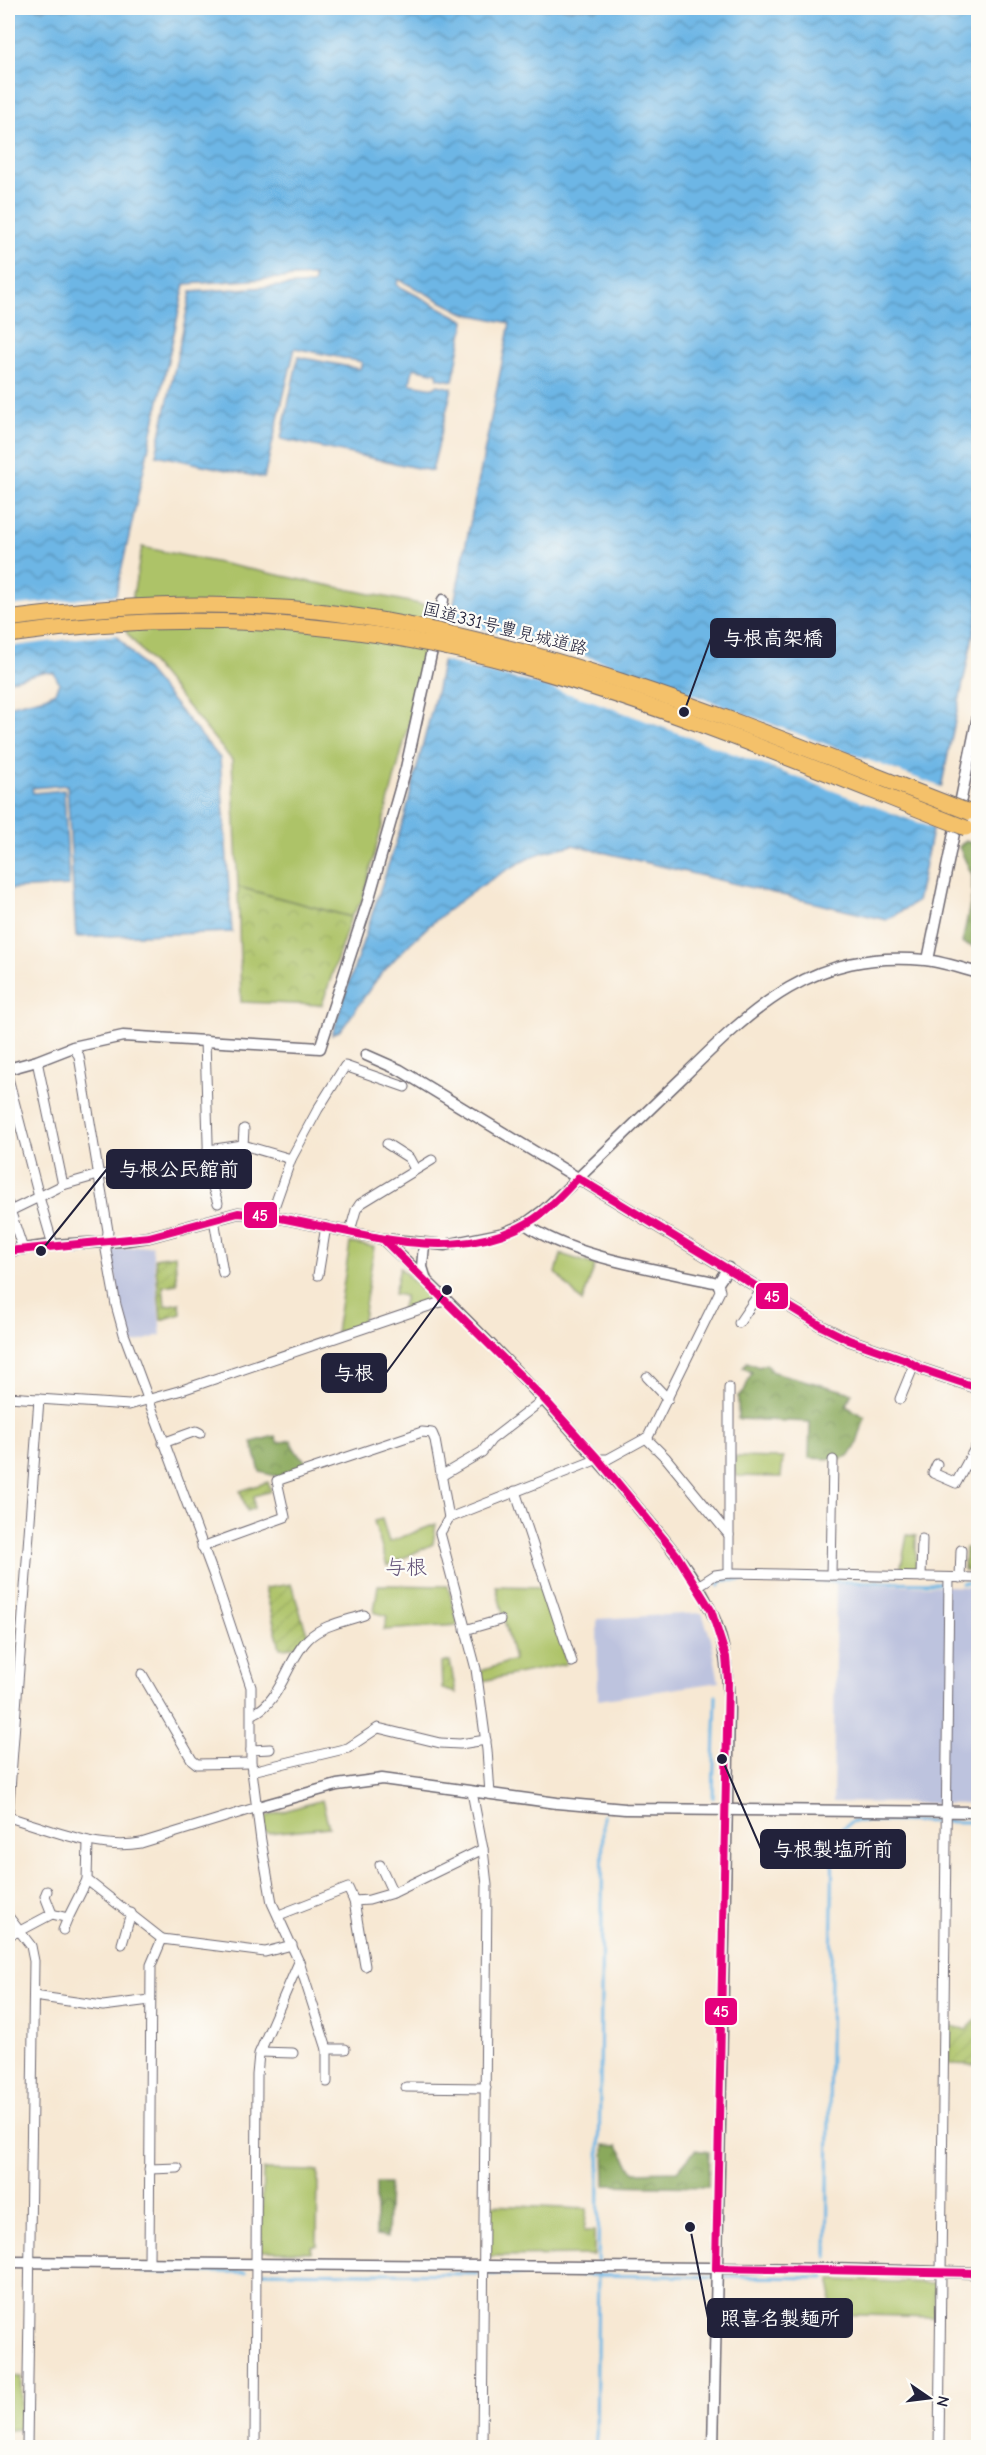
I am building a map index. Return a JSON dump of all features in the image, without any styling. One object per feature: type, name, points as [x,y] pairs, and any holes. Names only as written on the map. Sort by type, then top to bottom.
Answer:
[{"type":"highway","name":"国道331号豊見城道路","points":[[8,619],[117,608],[223,606],[315,611],[439,631],[565,662],[618,680],[746,726],[969,812]]},
{"type":"highway","name":"国道331号豊見城道路","points":[[8,635],[117,623],[195,621],[311,626],[431,645],[491,658],[613,694],[966,828]]},
{"type":"street","points":[[8,1069],[73,1047],[123,1036],[320,1048],[369,898],[406,768],[443,600]]},
{"type":"street","points":[[928,960],[978,716]]},
{"type":"street","points":[[8,1251],[149,1237],[238,1213],[271,1216],[424,1245],[445,1245],[504,1233],[525,1224],[544,1210],[735,1026],[776,994],[801,980],[838,967],[880,960],[928,960],[978,973]]},
{"type":"street","points":[[205,1040],[209,1176],[218,1203]]},
{"type":"street","points":[[73,1047],[79,1056],[108,1231],[106,1242],[116,1305],[133,1362],[251,1686],[253,1714],[251,1767],[268,1880],[273,1903],[299,1962],[327,2049],[327,2082]]},
{"type":"street","points":[[366,1055],[400,1070],[849,1340],[978,1389]]},
{"type":"street","points":[[37,1061],[63,1185]]},
{"type":"street","points":[[271,1216],[291,1159],[345,1066],[405,1086]]},
{"type":"street","points":[[8,1078],[53,1245]]},
{"type":"street","points":[[243,1145],[244,1129]]},
{"type":"street","points":[[387,1144],[409,1158],[415,1169]]},
{"type":"street","points":[[208,1150],[243,1145],[291,1159]]},
{"type":"street","points":[[350,1231],[360,1204],[432,1160]]},
{"type":"street","points":[[23,1249],[9,1208],[63,1185],[98,1175],[208,1162]]},
{"type":"street","points":[[214,1219],[223,1273]]},
{"type":"street","points":[[525,1224],[547,1238],[582,1251],[718,1283]]},
{"type":"street","points":[[318,1275],[326,1226]]},
{"type":"street","points":[[383,1239],[447,1300],[544,1399],[598,1459],[676,1554],[711,1610],[726,1657],[729,1709],[713,2448]]},
{"type":"street","points":[[424,1245],[422,1267],[426,1280]]},
{"type":"street","points":[[490,1794],[486,1740],[476,1669],[440,1533],[449,1518],[598,1459],[608,1459],[646,1438],[652,1432],[668,1399],[720,1291],[718,1283],[728,1268]]},
{"type":"street","points":[[739,1323],[762,1289]]},
{"type":"street","points":[[8,1396],[129,1405],[447,1300]]},
{"type":"street","points":[[900,1399],[914,1365]]},
{"type":"street","points":[[647,1377],[668,1399]]},
{"type":"street","points":[[729,1388],[729,1573]]},
{"type":"street","points":[[39,1399],[8,1817],[88,1841],[123,1846],[141,1843],[337,1785],[382,1779],[557,1803],[625,1809],[978,1812]]},
{"type":"street","points":[[441,1476],[482,1452],[491,1440],[544,1399]]},
{"type":"street","points":[[163,1443],[196,1431],[200,1433]]},
{"type":"street","points":[[202,1547],[285,1516],[277,1481],[422,1432],[432,1433],[435,1440],[449,1518]]},
{"type":"street","points":[[646,1438],[666,1458],[729,1535]]},
{"type":"street","points":[[937,1464],[933,1473],[956,1483],[978,1443]]},
{"type":"street","points":[[831,1575],[832,1460]]},
{"type":"street","points":[[515,1491],[572,1662]]},
{"type":"street","points":[[921,1577],[922,1539]]},
{"type":"street","points":[[960,1578],[961,1550]]},
{"type":"street","points":[[698,1586],[715,1575],[729,1573],[978,1578]]},
{"type":"street","points":[[939,2448],[949,1578]]},
{"type":"street","points":[[253,1714],[258,1712],[274,1694],[309,1638],[320,1630],[364,1615]]},
{"type":"street","points":[[465,1630],[500,1620]]},
{"type":"street","points":[[142,1674],[192,1760],[197,1764],[251,1767],[348,1748],[378,1728],[440,1743],[460,1744],[486,1740]]},
{"type":"street","points":[[251,1750],[270,1749]]},
{"type":"street","points":[[472,1792],[487,1885],[482,2448]]},
{"type":"street","points":[[63,1930],[87,1880],[88,1841]]},
{"type":"street","points":[[354,1901],[369,1900],[393,1893],[483,1849]]},
{"type":"street","points":[[380,1865],[393,1893]]},
{"type":"street","points":[[87,1880],[162,1940],[266,1952],[292,1945]]},
{"type":"street","points":[[279,1915],[348,1888],[354,1901],[365,1966]]},
{"type":"street","points":[[47,1891],[45,1896],[52,1914]]},
{"type":"street","points":[[122,1944],[131,1913]]},
{"type":"street","points":[[8,1934],[18,1932],[52,1914],[68,1918]]},
{"type":"street","points":[[8,1916],[31,1946],[34,1996],[27,2448]]},
{"type":"street","points":[[149,2264],[151,1965],[162,1940]]},
{"type":"street","points":[[255,2448],[257,2075],[260,2052],[299,1962]]},
{"type":"street","points":[[34,1996],[103,2006],[150,2000]]},
{"type":"street","points":[[327,2049],[345,2049]]},
{"type":"street","points":[[260,2052],[293,2053]]},
{"type":"street","points":[[406,2087],[486,2088]]},
{"type":"street","points":[[149,2169],[178,2168]]},
{"type":"street","points":[[8,2262],[716,2268],[978,2273]]},
{"type":"shaded area","points":[[152,1245],[161,1335],[132,1344],[120,1301],[110,1250]]},
{"type":"shaded area","points":[[836,1583],[978,1587],[978,1804],[833,1802]]},
{"type":"shaded area","points":[[702,1613],[711,1639],[719,1682],[598,1700],[597,1619]]},
{"type":"green space","points":[[142,547],[429,606],[434,613],[415,701],[362,901],[351,917],[238,887],[232,760],[126,632]]},
{"type":"green space","points":[[966,840],[978,847],[978,948],[962,943],[972,895],[972,875],[959,847]]},
{"type":"green space","points":[[238,887],[351,917],[322,1005],[241,1002]]},
{"type":"green space","points":[[350,1243],[374,1247],[362,1326],[336,1332]]},
{"type":"green space","points":[[561,1254],[595,1265],[582,1302],[556,1273]]},
{"type":"green space","points":[[175,1255],[177,1284],[163,1286],[165,1306],[180,1303],[181,1314],[161,1320],[155,1258]]},
{"type":"green space","points":[[400,1268],[431,1299],[401,1311],[405,1296],[394,1294]]},
{"type":"green space","points":[[747,1362],[759,1367],[766,1364],[773,1372],[852,1393],[846,1406],[865,1417],[854,1450],[850,1455],[836,1459],[809,1458],[810,1422],[738,1419],[738,1396],[744,1391],[752,1372],[743,1368]]},
{"type":"green space","points":[[275,1436],[278,1443],[291,1440],[295,1450],[308,1466],[279,1477],[260,1472],[252,1442]]},
{"type":"green space","points":[[735,1457],[783,1458],[781,1477],[737,1476],[734,1468]]},
{"type":"green space","points":[[268,1482],[271,1491],[254,1496],[254,1508],[247,1511],[240,1491]]},
{"type":"green space","points":[[382,1519],[389,1542],[436,1524],[433,1544],[387,1566],[374,1521]]},
{"type":"green space","points":[[907,1535],[916,1536],[916,1571],[900,1572]]},
{"type":"green space","points":[[965,1548],[978,1548],[978,1572],[964,1571]]},
{"type":"green space","points":[[291,1584],[308,1636],[295,1647],[280,1648],[265,1588]]},
{"type":"green space","points":[[378,1585],[448,1586],[458,1625],[384,1630],[387,1616],[374,1612]]},
{"type":"green space","points":[[496,1586],[544,1587],[562,1642],[566,1664],[482,1681],[481,1671],[514,1660]]},
{"type":"green space","points":[[450,1661],[456,1693],[442,1689],[441,1663]]},
{"type":"green space","points":[[322,1800],[329,1827],[268,1833],[265,1831],[264,1817]]},
{"type":"green space","points":[[978,2018],[978,2065],[949,2064],[949,2025],[966,2030]]},
{"type":"green space","points":[[604,2145],[618,2146],[634,2172],[677,2171],[695,2150],[709,2152],[708,2187],[605,2185]]},
{"type":"green space","points":[[263,2170],[318,2171],[317,2245],[311,2247],[311,2252],[261,2251]]},
{"type":"green space","points":[[376,2183],[389,2183],[387,2237],[376,2236]]},
{"type":"green space","points":[[489,2205],[587,2209],[584,2231],[594,2231],[594,2255],[488,2256]]},
{"type":"green space","points":[[831,2280],[935,2283],[934,2317],[830,2314]]},
{"type":"green space","points":[[8,2376],[21,2377],[21,2429],[8,2430]]},
{"type":"water","points":[[8,8],[978,8],[978,612],[917,902],[886,920],[573,845],[529,858],[487,882],[448,910],[394,960],[373,984],[341,1030],[332,1035],[405,815],[437,689],[510,323],[464,313],[398,279],[397,285],[465,321],[453,381],[438,378],[437,373],[413,368],[410,384],[452,388],[432,471],[281,439],[298,357],[360,369],[362,362],[295,348],[264,478],[156,455],[191,292],[314,284],[314,276],[185,284],[109,626],[220,758],[232,932],[76,937],[67,785],[32,788],[33,793],[64,790],[69,886],[8,889],[8,706],[45,697],[55,692],[59,683],[54,673],[43,672],[8,681]]},
{"type":"pier","points":[[120,595],[113,626],[121,635],[8,647],[8,606]]},
{"type":"pier","points":[[447,620],[543,643],[604,662],[944,788],[935,829],[595,702],[536,684],[439,660]]},
{"type":"waterway","points":[[719,1586],[722,1580],[943,1583]]},
{"type":"waterway","points":[[962,1583],[978,1583]]},
{"type":"waterway","points":[[713,1798],[716,1696]]},
{"type":"waterway","points":[[596,2448],[603,1815]]},
{"type":"waterway","points":[[827,2257],[833,1835],[852,1821],[978,1822]]},
{"type":"waterway","points":[[143,2272],[246,2272]]},
{"type":"waterway","points":[[262,2272],[479,2274]]},
{"type":"waterway","points":[[489,2274],[826,2278]]},
{"type":"transit line","name":"45","points":[[578,1178],[823,1327],[849,1340],[906,1360],[921,1369],[978,1388]]},
{"type":"transit line","name":"45","points":[[373,1237],[435,1244],[476,1241],[496,1236],[516,1229],[540,1215],[578,1178]]},
{"type":"transit line","name":"45","points":[[8,1251],[149,1237],[238,1213],[271,1216],[383,1239],[544,1399],[598,1459],[676,1554],[711,1610],[726,1657],[728,1680],[716,2268]]},
{"type":"transit line","name":"45","points":[[716,2268],[978,2273]]},
{"type":"place","name":"与根高架橋","points":[[684,712]]},
{"type":"place","name":"与根公民館前","points":[[41,1251]]},
{"type":"place","name":"与根","points":[[447,1290]]},
{"type":"place","name":"与根製塩所前","points":[[722,1759]]},
{"type":"place","name":"照喜名製麺所","points":[[690,2227]]},
{"type":"district","name":"与根","points":[[406,1567]]}]
